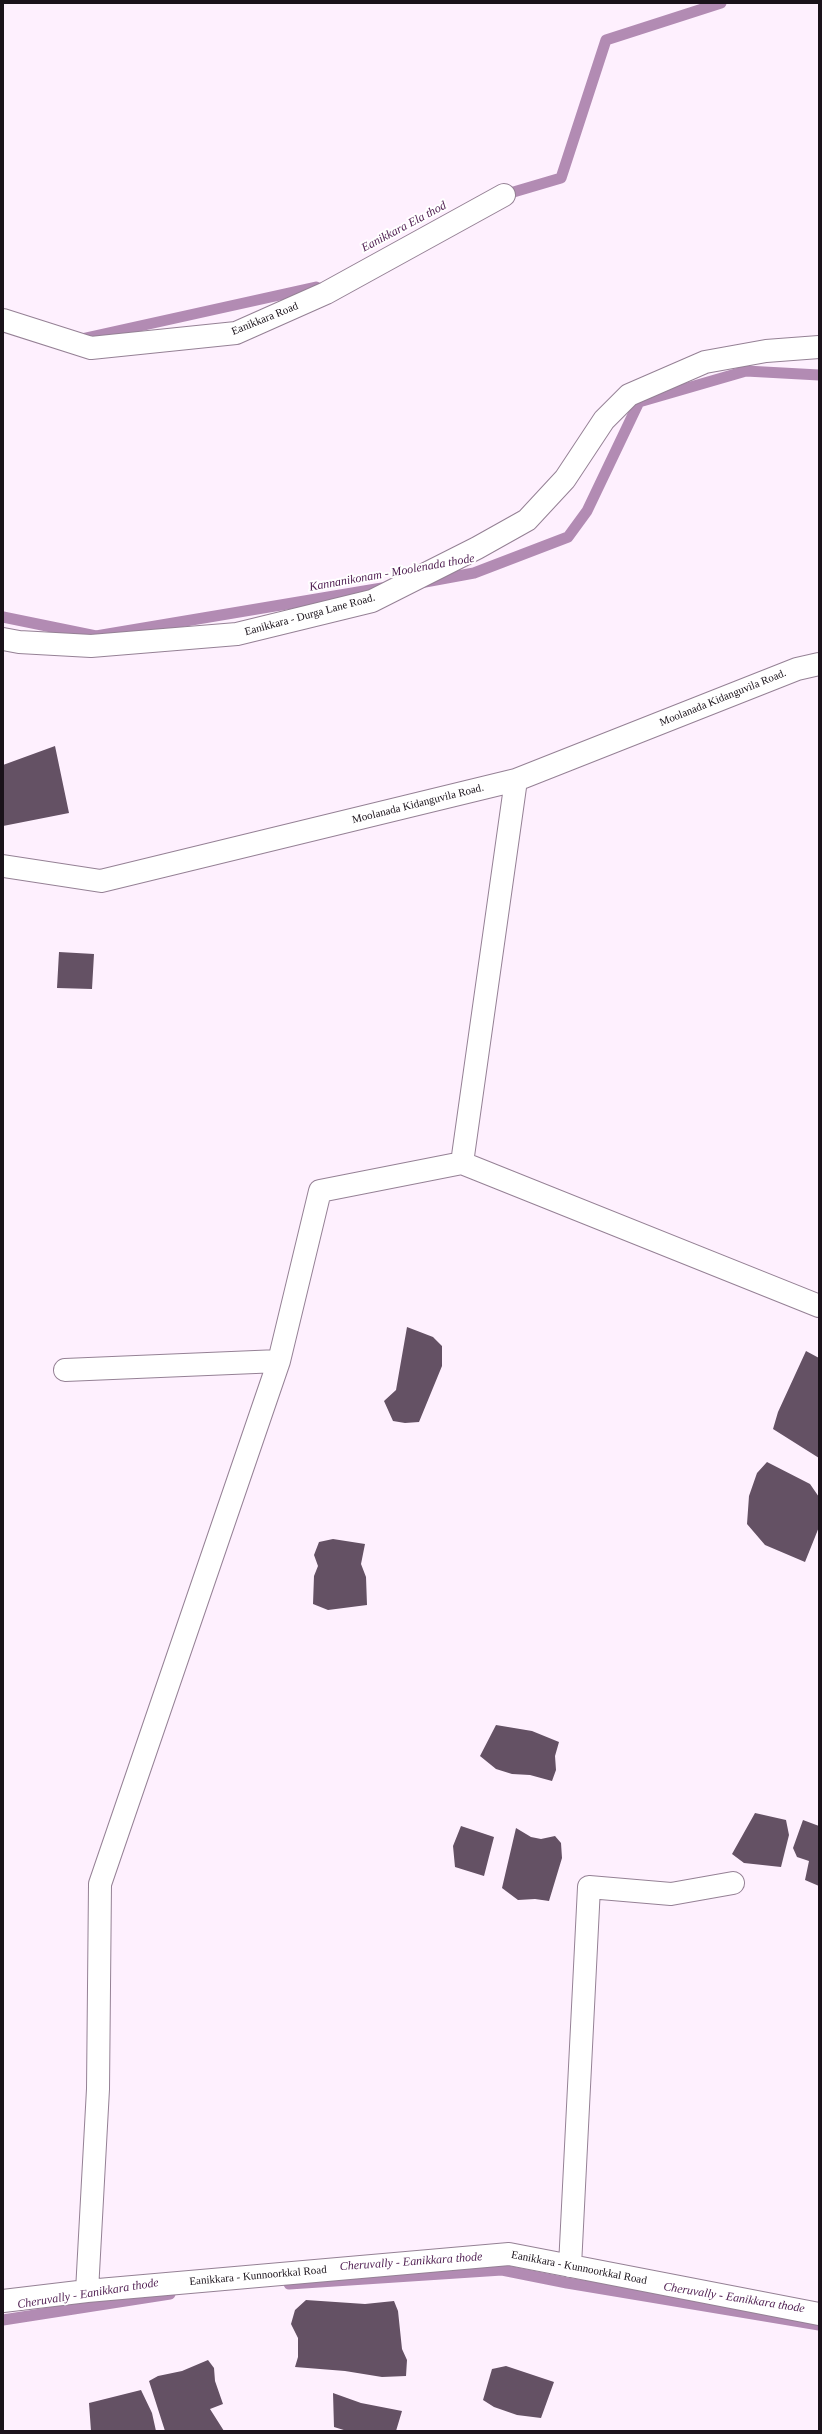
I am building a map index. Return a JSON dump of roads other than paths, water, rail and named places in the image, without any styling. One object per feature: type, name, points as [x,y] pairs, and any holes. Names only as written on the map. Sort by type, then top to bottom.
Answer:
[{"type":"street","name":"Eanikkara Road","points":[[3,320],[91,348],[236,333],[326,293],[504,195]]},
{"type":"street","name":"Eanikkara - Durga Lane Road.","points":[[3,639],[19,642],[91,646],[237,634],[372,601],[478,548],[527,520],[565,479],[604,420],[629,395],[706,362],[766,351],[819,347]]},
{"type":"street","name":"Moolanada Kidanguvila Road.","points":[[3,866],[101,881],[516,780],[798,669],[819,664]]},
{"type":"street","points":[[462,1163],[516,780]]},
{"type":"street","points":[[87,2291],[98,2088],[100,1884],[279,1361],[320,1191],[462,1163],[819,1306]]},
{"type":"street","points":[[65,1370],[279,1361]]},
{"type":"street","points":[[570,2266],[589,1887],[671,1894],[733,1883]]},
{"type":"street","name":"Eanikkara - Kunnoorkkal Road","points":[[3,2301],[87,2291],[509,2254],[819,2314]]},
{"type":"waterway","name":"Eanikkara Ela thod","points":[[500,196],[561,178],[606,40],[721,3]]},
{"type":"waterway","name":"Eanikkara Ela thod","points":[[77,338],[81,339],[316,287]]},
{"type":"waterway","name":"Kannanikonam - Moolenada thode","points":[[425,582],[474,573],[568,537],[587,511],[639,402],[746,371],[819,375]]},
{"type":"waterway","name":"Kannanikonam - Moolenada thode","points":[[3,617],[96,636],[382,588]]},
{"type":"waterway","name":"Cheruvally - Eanikkara thode","points":[[289,2284],[502,2270],[567,2283],[819,2325]]},
{"type":"waterway","name":"Cheruvally - Eanikkara thode","points":[[3,2320],[170,2294]]}]
